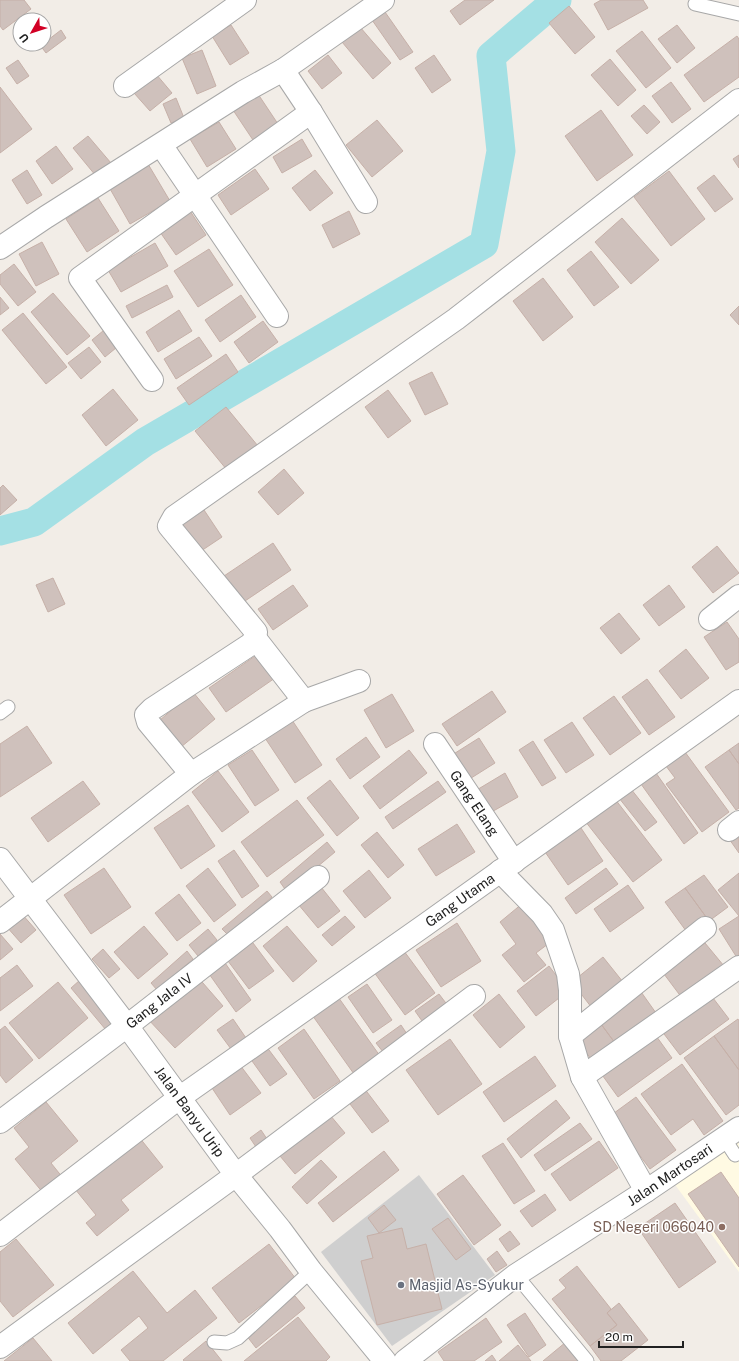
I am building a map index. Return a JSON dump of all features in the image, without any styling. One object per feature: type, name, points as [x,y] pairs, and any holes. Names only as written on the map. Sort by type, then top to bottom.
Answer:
[{"type":"street","points":[[125,86],[245,0]]},
{"type":"street","points":[[0,248],[46,217],[243,92],[283,70],[383,0]]},
{"type":"street","points":[[283,70],[311,112],[366,202]]},
{"type":"street","points":[[192,774],[148,722],[146,715],[152,709],[251,644],[255,638],[256,632],[169,526],[174,517],[456,319],[739,100]]},
{"type":"street","points":[[152,380],[80,278],[311,112]]},
{"type":"street","points":[[161,145],[196,194],[277,316]]},
{"type":"street","points":[[710,619],[739,596]]},
{"type":"street","points":[[255,638],[304,701]]},
{"type":"street","points":[[0,922],[192,774],[304,701],[359,681]]},
{"type":"street","name":"Gang Utama","points":[[0,1235],[179,1098],[739,701]]},
{"type":"street","name":"Gang Elang","points":[[435,744],[507,866],[553,930],[568,974],[570,990],[570,1036],[582,1077],[646,1191]]},
{"type":"street","name":"Jalan Banyu Urip","points":[[0,859],[127,1026],[236,1175],[280,1229],[311,1271],[385,1361]]},
{"type":"street","name":"Gang Jala IV","points":[[0,1122],[127,1026],[318,877]]},
{"type":"street","points":[[570,1036],[705,928]]},
{"type":"street","points":[[582,1077],[739,967]]},
{"type":"street","points":[[0,1347],[236,1175],[474,996]]},
{"type":"street","name":"Jalan Martosari","points":[[405,1361],[516,1275],[646,1191],[733,1140]]},
{"type":"lane","points":[[695,4],[739,14]]},
{"type":"lane","points":[[214,1342],[227,1343],[238,1338],[311,1271]]},
{"type":"lane","points":[[516,1275],[587,1361]]},
{"type":"shaded area","name":"SD Negeri 066040","points":[[739,1141],[739,1272],[673,1182]]},
{"type":"shaded area","name":"Masjid As-Syukur","points":[[419,1175],[495,1275],[392,1346],[321,1252]]},
{"type":"building","points":[[0,0],[24,0],[31,9],[27,12],[12,12],[12,23],[3,30],[0,26]]},
{"type":"building","points":[[465,0],[494,0],[460,25],[450,11]]},
{"type":"building","points":[[601,0],[643,0],[648,8],[608,30],[594,4]]},
{"type":"building","points":[[569,6],[595,37],[575,54],[549,23]]},
{"type":"building","points":[[385,12],[413,52],[400,60],[372,20]]},
{"type":"building","points":[[231,25],[249,53],[230,65],[212,36]]},
{"type":"building","points":[[677,25],[695,48],[677,63],[658,39]]},
{"type":"building","points":[[360,27],[391,63],[373,79],[342,42]]},
{"type":"building","points":[[61,30],[66,38],[52,48],[52,37]]},
{"type":"building","points":[[642,31],[671,68],[646,88],[616,51]]},
{"type":"building","points":[[737,36],[739,39],[739,77],[704,102],[684,75]]},
{"type":"building","points":[[202,50],[216,86],[197,94],[182,58]]},
{"type":"building","points":[[328,55],[342,73],[322,89],[308,71]]},
{"type":"building","points":[[434,55],[451,80],[432,93],[415,68]]},
{"type":"building","points":[[610,59],[636,90],[618,106],[591,75]]},
{"type":"building","points":[[18,60],[29,76],[17,84],[6,68]]},
{"type":"building","points":[[156,74],[172,93],[150,111],[134,93]]},
{"type":"building","points":[[671,82],[691,109],[672,123],[652,96]]},
{"type":"building","points":[[0,87],[32,129],[0,153]]},
{"type":"building","points":[[258,94],[278,124],[253,140],[233,110]]},
{"type":"building","points":[[176,98],[184,118],[171,123],[163,104]]},
{"type":"building","points":[[644,105],[660,122],[647,134],[631,116]]},
{"type":"building","points":[[601,110],[633,155],[597,181],[565,136]]},
{"type":"building","points":[[377,120],[403,151],[372,177],[346,145]]},
{"type":"building","points":[[219,122],[236,149],[207,167],[190,139]]},
{"type":"building","points":[[88,136],[111,163],[96,176],[73,148]]},
{"type":"building","points":[[302,139],[312,156],[282,173],[273,157]]},
{"type":"building","points":[[56,146],[73,169],[52,184],[36,161]]},
{"type":"building","points":[[739,155],[739,168],[733,159]]},
{"type":"building","points":[[148,164],[170,201],[130,224],[109,187]]},
{"type":"building","points":[[255,169],[269,189],[231,215],[218,195]]},
{"type":"building","points":[[27,170],[42,195],[27,204],[12,180]]},
{"type":"building","points":[[315,170],[333,193],[310,211],[292,188]]},
{"type":"building","points":[[669,171],[705,219],[671,246],[634,197]]},
{"type":"building","points":[[714,175],[733,199],[715,212],[697,188]]},
{"type":"building","points":[[98,198],[119,231],[87,252],[66,219]]},
{"type":"building","points":[[190,211],[206,235],[176,255],[160,232]]},
{"type":"building","points":[[349,211],[360,234],[333,248],[322,225]]},
{"type":"building","points":[[622,218],[659,260],[631,284],[595,242]]},
{"type":"building","points":[[42,242],[59,274],[36,286],[19,254]]},
{"type":"building","points":[[155,243],[168,266],[121,292],[108,270]]},
{"type":"building","points":[[209,249],[233,285],[198,307],[174,271]]},
{"type":"building","points":[[591,251],[619,287],[594,306],[567,270]]},
{"type":"building","points":[[14,264],[36,292],[18,306],[0,284],[0,275]]},
{"type":"building","points":[[543,278],[573,317],[543,341],[513,301]]},
{"type":"building","points":[[167,285],[173,297],[132,318],[126,306]]},
{"type":"building","points":[[53,293],[90,336],[67,355],[31,312]]},
{"type":"building","points":[[241,295],[256,317],[220,342],[205,320]]},
{"type":"building","points":[[0,297],[9,308],[0,315]]},
{"type":"building","points":[[739,306],[739,325],[730,315]]},
{"type":"building","points":[[179,310],[192,331],[158,352],[146,332]]},
{"type":"building","points":[[23,313],[67,367],[46,384],[2,330]]},
{"type":"building","points":[[263,321],[278,342],[249,363],[234,342]]},
{"type":"building","points":[[109,326],[122,343],[105,357],[92,340]]},
{"type":"building","points":[[199,337],[212,356],[176,379],[164,359]]},
{"type":"building","points":[[89,347],[101,362],[81,379],[68,363]]},
{"type":"building","points":[[226,354],[238,372],[189,405],[177,388]]},
{"type":"building","points":[[432,372],[448,404],[425,415],[409,383]]},
{"type":"building","points":[[113,389],[138,420],[106,446],[82,415]]},
{"type":"building","points":[[388,390],[411,421],[388,438],[365,407]]},
{"type":"building","points":[[226,407],[258,446],[227,470],[195,431]]},
{"type":"building","points":[[284,469],[304,493],[278,515],[258,492]]},
{"type":"building","points":[[3,485],[17,500],[0,515],[0,488]]},
{"type":"building","points":[[204,510],[222,537],[198,553],[180,526]]},
{"type":"building","points":[[273,543],[291,570],[242,603],[224,576]]},
{"type":"building","points":[[717,546],[739,573],[713,593],[692,567]]},
{"type":"building","points":[[53,578],[65,604],[48,612],[36,585]]},
{"type":"building","points":[[293,585],[308,606],[273,630],[258,609]]},
{"type":"building","points":[[669,585],[685,607],[659,626],[643,605]]},
{"type":"building","points":[[619,613],[640,639],[621,654],[600,628]]},
{"type":"building","points":[[727,622],[739,639],[739,662],[726,670],[704,637]]},
{"type":"building","points":[[686,649],[709,678],[681,699],[659,671]]},
{"type":"building","points":[[258,654],[275,678],[226,712],[209,688]]},
{"type":"building","points":[[647,679],[675,717],[649,735],[622,697]]},
{"type":"building","points":[[492,691],[506,712],[457,746],[442,724]]},
{"type":"building","points":[[193,692],[215,719],[181,747],[160,720]]},
{"type":"building","points":[[392,694],[414,731],[386,748],[364,710]]},
{"type":"building","points":[[614,696],[641,733],[610,755],[583,718]]},
{"type":"building","points":[[292,720],[322,765],[295,783],[265,738]]},
{"type":"building","points":[[572,722],[594,755],[566,773],[544,740]]},
{"type":"building","points":[[27,726],[52,763],[0,797],[0,744]]},
{"type":"building","points":[[366,737],[380,757],[350,779],[336,759]]},
{"type":"building","points":[[479,738],[495,763],[468,780],[452,755]]},
{"type":"building","points":[[533,741],[556,778],[542,786],[519,750]]},
{"type":"building","points":[[739,743],[739,764],[729,750]]},
{"type":"building","points":[[252,750],[279,790],[255,806],[228,765]]},
{"type":"building","points":[[409,750],[427,773],[380,809],[363,786]]},
{"type":"building","points":[[729,750],[739,764],[739,808],[736,810],[705,767]]},
{"type":"building","points":[[685,752],[729,812],[702,832],[666,784],[675,778],[666,766]]},
{"type":"building","points":[[218,771],[249,812],[222,832],[192,792]]},
{"type":"building","points":[[505,773],[518,797],[488,814],[475,791]]},
{"type":"building","points":[[656,773],[698,833],[684,844],[641,784]]},
{"type":"building","points":[[330,780],[359,818],[337,836],[307,798]]},
{"type":"building","points":[[83,781],[100,804],[48,842],[31,818]]},
{"type":"building","points":[[438,781],[446,792],[393,829],[385,817]]},
{"type":"building","points":[[631,789],[657,822],[645,831],[619,798]]},
{"type":"building","points":[[615,799],[662,860],[633,882],[585,821]]},
{"type":"building","points":[[297,800],[324,835],[267,877],[241,842]]},
{"type":"building","points":[[188,805],[215,846],[181,869],[154,828]]},
{"type":"building","points":[[457,824],[475,852],[436,876],[418,849]]},
{"type":"building","points":[[579,825],[603,861],[568,885],[543,849]]},
{"type":"building","points":[[739,827],[739,853],[727,836]]},
{"type":"building","points":[[377,832],[404,865],[388,878],[361,845]]},
{"type":"building","points":[[327,842],[335,852],[287,892],[280,882]]},
{"type":"building","points":[[234,850],[259,886],[242,898],[218,861]]},
{"type":"building","points":[[104,868],[131,907],[91,934],[64,895]]},
{"type":"building","points":[[208,868],[236,905],[214,922],[186,886]]},
{"type":"building","points":[[606,868],[618,884],[576,914],[565,898]]},
{"type":"building","points":[[369,870],[391,898],[365,918],[343,891]]},
{"type":"building","points":[[739,873],[739,916],[718,890]]},
{"type":"building","points":[[704,875],[728,907],[709,921],[685,888]]},
{"type":"building","points":[[628,885],[644,908],[610,932],[594,909]]},
{"type":"building","points":[[321,887],[340,911],[318,928],[298,904]]},
{"type":"building","points":[[685,888],[709,921],[689,935],[665,902]]},
{"type":"building","points":[[267,891],[272,897],[228,935],[222,929]]},
{"type":"building","points":[[179,894],[201,923],[177,941],[155,913]]},
{"type":"building","points":[[523,903],[552,941],[536,953],[546,965],[524,982],[502,955],[516,944],[500,922]]},
{"type":"building","points":[[21,913],[36,930],[21,943],[6,926]]},
{"type":"building","points":[[345,916],[355,927],[332,946],[322,935]]},
{"type":"building","points":[[739,916],[739,961],[719,929]]},
{"type":"building","points":[[457,923],[481,961],[441,987],[416,950]]},
{"type":"building","points":[[144,926],[168,954],[138,979],[114,952]]},
{"type":"building","points":[[287,926],[317,961],[293,982],[263,946]]},
{"type":"building","points":[[208,929],[217,940],[198,956],[189,945]]},
{"type":"building","points":[[0,934],[13,949],[0,960]]},
{"type":"building","points":[[247,935],[274,971],[249,989],[222,953]]},
{"type":"building","points":[[705,943],[724,966],[682,998],[664,974]]},
{"type":"building","points":[[401,947],[435,993],[405,1015],[371,968]]},
{"type":"building","points":[[103,949],[120,969],[109,978],[92,959]]},
{"type":"building","points":[[187,951],[193,959],[157,990],[151,983]]},
{"type":"building","points":[[603,957],[627,987],[595,1012],[572,982]]},
{"type":"building","points":[[223,960],[251,1000],[236,1012],[207,971]]},
{"type":"building","points":[[17,965],[33,986],[0,1011],[0,978]]},
{"type":"building","points":[[549,966],[568,991],[536,1016],[517,991]]},
{"type":"building","points":[[196,975],[223,1006],[175,1048],[147,1018]]},
{"type":"building","points":[[80,980],[115,1022],[106,1030],[71,988]]},
{"type":"building","points":[[58,982],[88,1018],[39,1059],[9,1023]]},
{"type":"building","points":[[367,984],[392,1020],[373,1033],[348,997]]},
{"type":"building","points":[[639,989],[656,1013],[618,1047],[598,1020]]},
{"type":"building","points":[[336,994],[380,1056],[354,1074],[310,1012]]},
{"type":"building","points":[[439,994],[452,1011],[427,1028],[415,1011]]},
{"type":"building","points":[[499,994],[525,1027],[500,1048],[473,1015]]},
{"type":"building","points":[[710,994],[729,1019],[680,1055],[661,1030]]},
{"type":"building","points":[[233,1019],[246,1038],[231,1049],[217,1030]]},
{"type":"building","points":[[738,1019],[739,1021],[739,1070],[714,1036]]},
{"type":"building","points":[[598,1020],[618,1047],[595,1064],[574,1037]]},
{"type":"building","points":[[401,1025],[411,1040],[387,1057],[376,1043]]},
{"type":"building","points":[[5,1026],[33,1060],[6,1083],[0,1075],[0,1030]]},
{"type":"building","points":[[304,1029],[340,1081],[314,1099],[278,1048]]},
{"type":"building","points":[[654,1033],[672,1058],[618,1097],[600,1072]]},
{"type":"building","points":[[714,1036],[739,1070],[739,1105],[726,1115],[684,1058]]},
{"type":"building","points":[[450,1039],[482,1084],[438,1115],[406,1070]]},
{"type":"building","points":[[263,1042],[287,1074],[270,1086],[247,1054]]},
{"type":"building","points":[[535,1056],[556,1086],[504,1122],[483,1092]]},
{"type":"building","points":[[682,1064],[723,1121],[704,1135],[693,1119],[671,1135],[641,1094]]},
{"type":"building","points":[[240,1065],[261,1093],[230,1115],[210,1085]]},
{"type":"building","points":[[364,1088],[389,1121],[372,1133],[347,1100]]},
{"type":"building","points":[[636,1097],[676,1150],[650,1169],[610,1116]]},
{"type":"building","points":[[556,1100],[570,1118],[521,1158],[507,1139]]},
{"type":"building","points":[[46,1102],[78,1141],[51,1163],[63,1178],[44,1194],[15,1159],[29,1147],[14,1128]]},
{"type":"building","points":[[325,1109],[345,1133],[295,1174],[275,1150]]},
{"type":"building","points":[[580,1123],[592,1139],[545,1171],[534,1155]]},
{"type":"building","points":[[261,1130],[267,1139],[256,1147],[250,1138]]},
{"type":"building","points":[[139,1137],[163,1167],[121,1200],[129,1210],[97,1236],[86,1223],[96,1215],[75,1189]]},
{"type":"building","points":[[599,1141],[618,1168],[570,1201],[551,1174]]},
{"type":"building","points":[[503,1143],[535,1191],[514,1204],[482,1156]]},
{"type":"building","points":[[384,1151],[399,1170],[333,1222],[318,1203]]},
{"type":"building","points":[[321,1160],[337,1177],[307,1204],[292,1187]]},
{"type":"building","points":[[721,1172],[739,1198],[739,1267],[688,1194]]},
{"type":"building","points":[[463,1175],[501,1225],[474,1245],[437,1194]]},
{"type":"building","points":[[545,1194],[556,1210],[532,1227],[520,1211]]},
{"type":"building","points":[[675,1203],[716,1262],[679,1288],[638,1228]]},
{"type":"building","points":[[384,1205],[396,1220],[379,1233],[368,1218]]},
{"type":"building","points":[[448,1218],[471,1249],[456,1260],[432,1229]]},
{"type":"building","name":"Masjid As-Syukur","points":[[402,1228],[407,1249],[426,1244],[442,1309],[377,1325],[361,1261],[373,1258],[367,1236]]},
{"type":"building","points":[[510,1231],[520,1244],[508,1252],[499,1239]]},
{"type":"building","points":[[16,1239],[54,1285],[13,1317],[0,1301],[0,1252]]},
{"type":"building","points":[[269,1244],[296,1279],[239,1323],[212,1288]]},
{"type":"building","points":[[497,1251],[507,1265],[496,1272],[487,1259]]},
{"type":"building","points":[[577,1266],[611,1309],[607,1313],[617,1325],[590,1346],[552,1299],[566,1288],[559,1280]]},
{"type":"building","points":[[133,1271],[167,1313],[195,1290],[217,1318],[163,1361],[130,1361],[121,1350],[148,1328],[139,1316],[93,1354],[68,1323]]},
{"type":"building","points":[[295,1296],[305,1308],[256,1348],[246,1335]]},
{"type":"building","points":[[619,1303],[648,1340],[621,1361],[601,1361],[590,1346],[617,1325],[607,1313]]},
{"type":"building","points":[[525,1313],[546,1345],[529,1357],[507,1325]]},
{"type":"building","points":[[298,1317],[330,1357],[326,1361],[244,1361]]},
{"type":"building","points":[[486,1318],[502,1342],[474,1361],[444,1361],[438,1352]]},
{"type":"building","points":[[33,1338],[52,1361],[4,1361]]},
{"type":"building","points":[[206,1341],[222,1361],[183,1360]]},
{"type":"building","points":[[566,1342],[582,1361],[543,1361]]},
{"type":"building","points":[[518,1345],[531,1361],[499,1361]]},
{"type":"building","points":[[492,1355],[496,1361],[485,1361]]},
{"type":"waterway","points":[[0,531],[34,522],[145,442],[484,244],[501,151],[491,56],[557,0]]},
{"type":"place","name":"SD Negeri 066040","points":[[722,1227]]},
{"type":"place","name":"Masjid As-Syukur","points":[[401,1285]]}]
